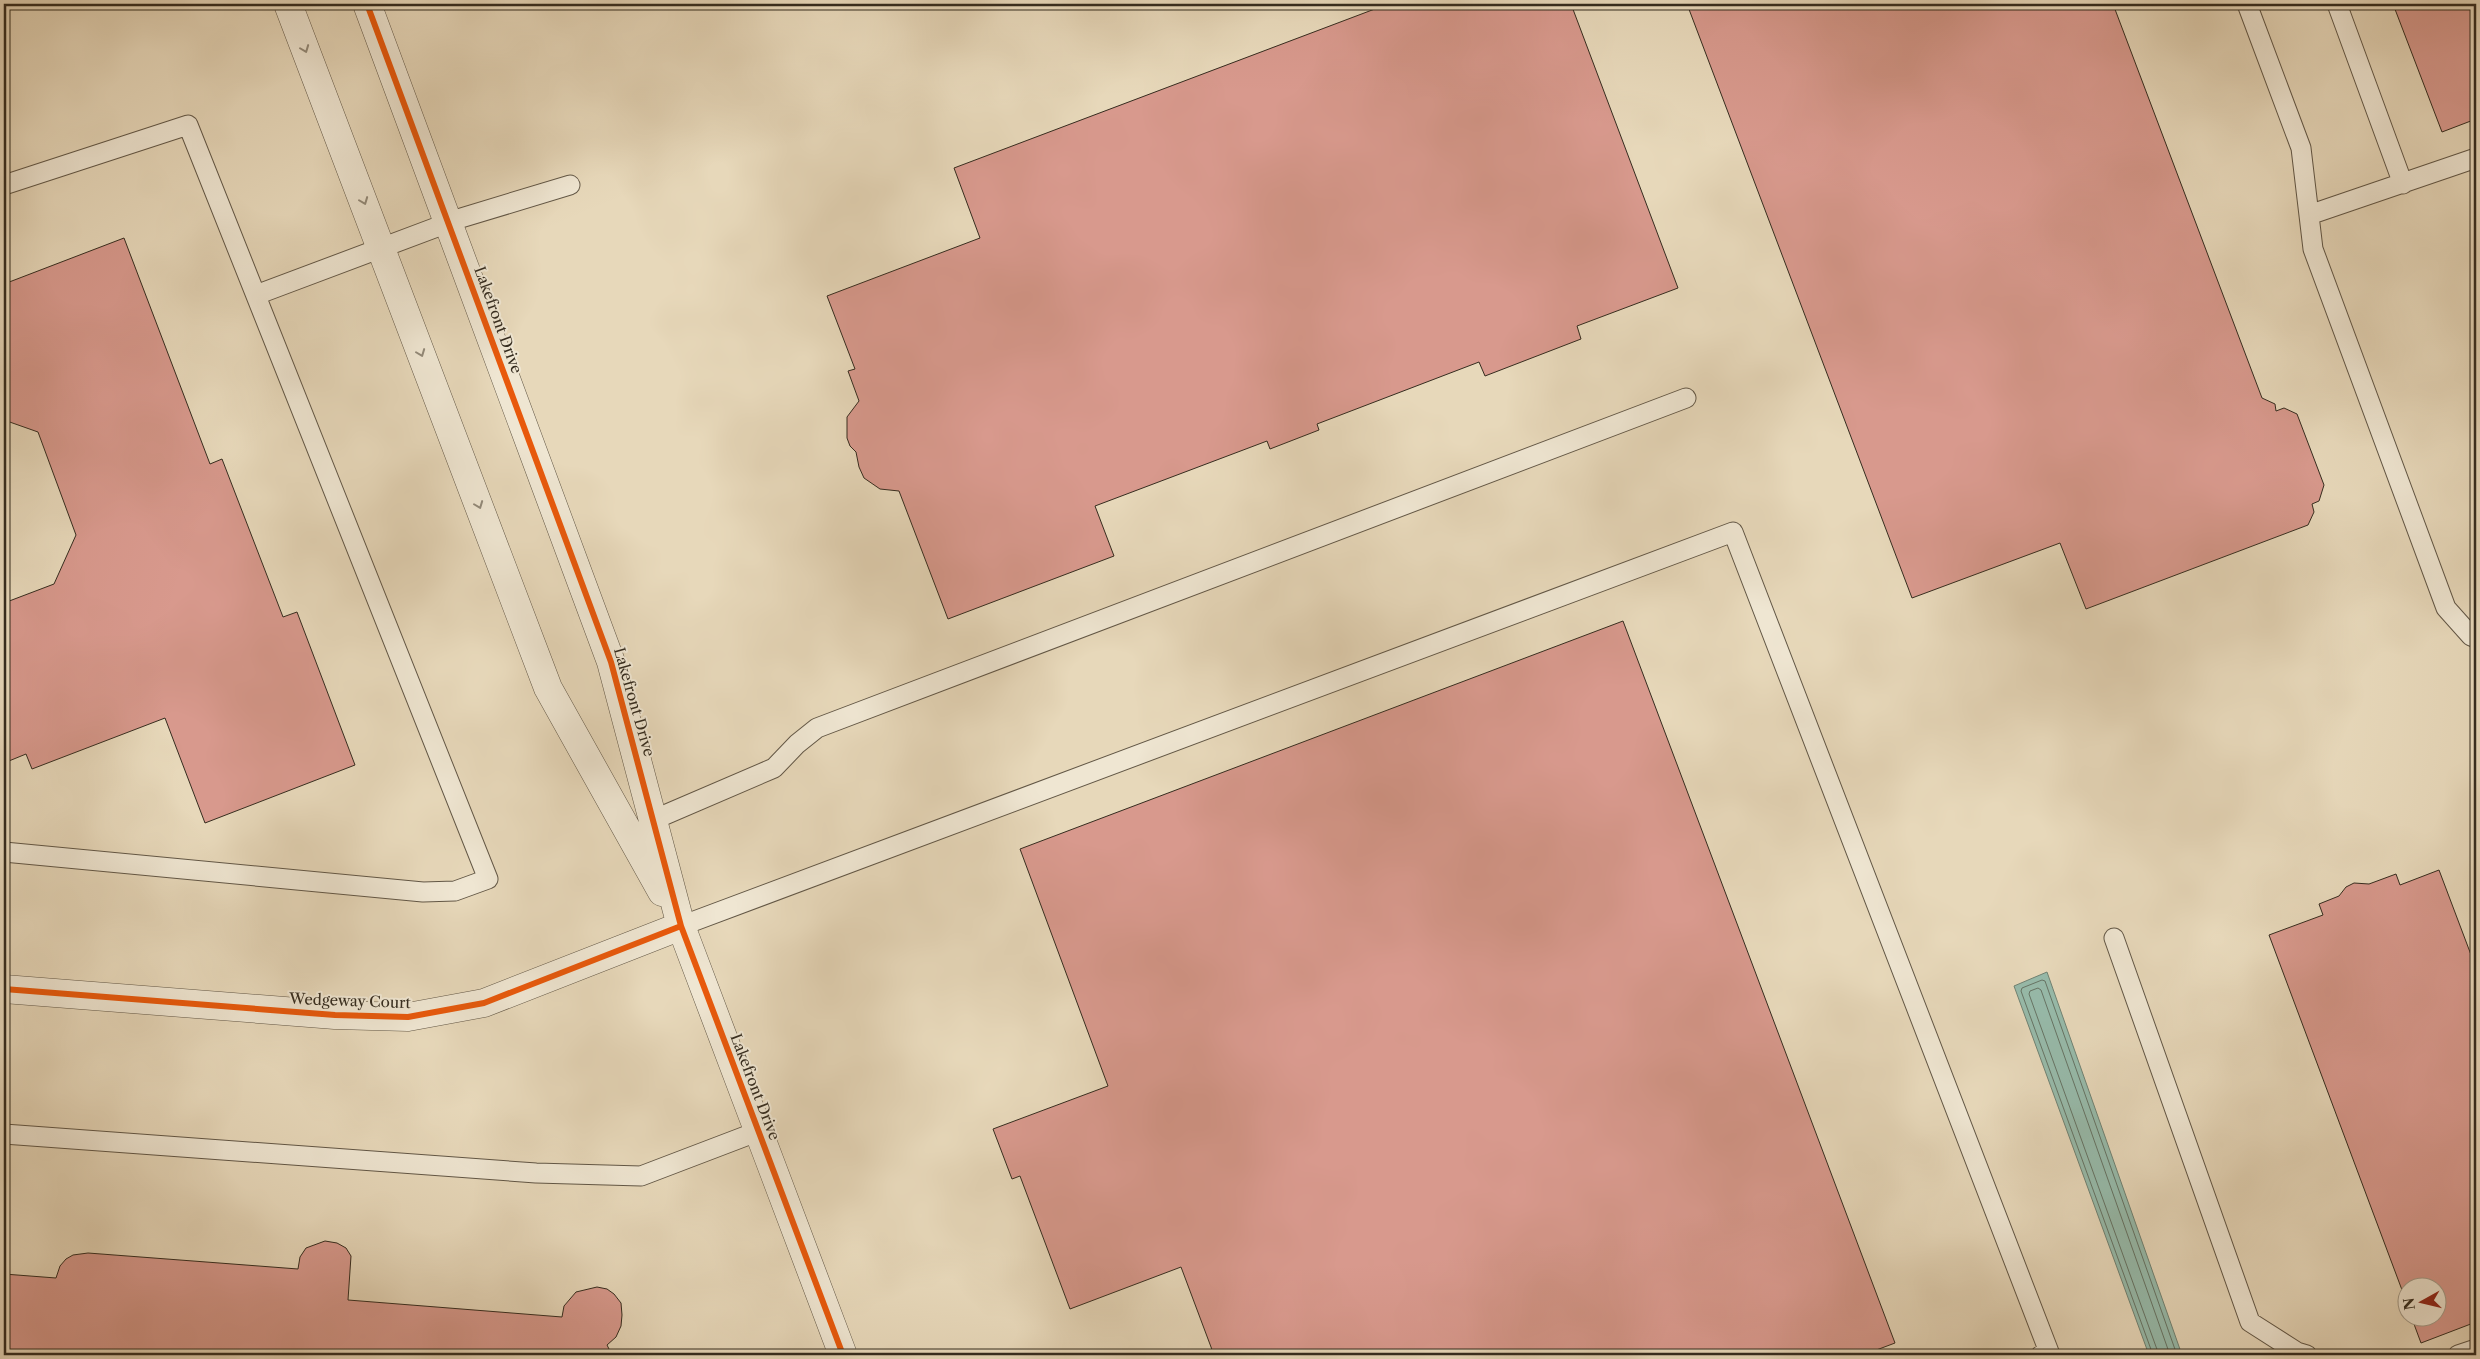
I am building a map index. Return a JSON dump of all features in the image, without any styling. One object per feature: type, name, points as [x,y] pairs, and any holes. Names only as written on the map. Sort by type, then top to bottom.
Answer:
[{"type":"street","name":"Lakefront Drive","points":[[288,4],[548,688],[681,926]]},
{"type":"street","name":"Lakefront Drive","points":[[367,4],[611,662],[681,926],[843,1355]]},
{"type":"street","name":"Wedgeway Court","points":[[4,989],[335,1015],[408,1017],[484,1003],[681,926]]},
{"type":"lane","points":[[2247,4],[2300,148],[2313,249],[2446,608],[2471,636],[2476,638]]},
{"type":"lane","points":[[2337,4],[2403,184]]},
{"type":"lane","points":[[4,185],[188,125],[488,879],[455,890],[423,892],[4,852]]},
{"type":"lane","points":[[2309,215],[2476,158]]},
{"type":"lane","points":[[256,295],[461,218],[570,186]]},
{"type":"lane","points":[[653,820],[774,768],[796,744],[817,728],[1686,398]]},
{"type":"lane","points":[[681,926],[1733,532],[2049,1352],[2041,1355]]},
{"type":"lane","points":[[2114,938],[2250,1322],[2297,1352],[2307,1355]]},
{"type":"lane","points":[[4,1134],[536,1173],[641,1176],[759,1131]]},
{"type":"lane","points":[[2458,1355],[2476,1349]]},
{"type":"water","points":[[2047,972],[2182,1355],[2149,1355],[2014,986]]},
{"type":"building","points":[[1388,4],[1571,4],[1678,288],[1577,326],[1581,339],[1485,376],[1479,362],[1317,424],[1319,430],[1270,449],[1267,441],[1095,506],[1114,556],[948,619],[899,491],[880,489],[864,478],[859,467],[856,452],[850,446],[847,438],[847,417],[859,401],[848,371],[855,369],[827,296],[980,238],[954,168]]},
{"type":"building","points":[[1687,4],[2113,4],[2262,398],[2275,404],[2276,411],[2284,408],[2297,414],[2324,485],[2319,501],[2312,504],[2314,512],[2308,525],[2086,609],[2060,543],[1912,598]]},
{"type":"building","points":[[2393,4],[2476,4],[2476,119],[2442,132]]},
{"type":"building","points":[[124,238],[210,464],[222,459],[283,617],[297,612],[355,765],[205,823],[165,718],[32,769],[26,754],[4,763],[4,603],[54,584],[76,535],[38,432],[4,420],[4,284]]},
{"type":"building","points":[[1623,621],[1895,1343],[1863,1355],[1214,1355],[1181,1267],[1070,1309],[1020,1176],[1012,1179],[993,1129],[1108,1086],[1020,849]]},
{"type":"building","points":[[2439,870],[2476,968],[2476,1322],[2421,1343],[2415,1326],[2448,1326],[2448,1276],[2398,1276],[2398,1279],[2269,935],[2323,915],[2319,904],[2339,896],[2346,887],[2354,883],[2369,884],[2396,874],[2400,885]]},
{"type":"building","points":[[325,1241],[337,1243],[346,1248],[351,1256],[348,1300],[562,1317],[564,1306],[576,1292],[597,1287],[607,1289],[621,1303],[622,1315],[621,1326],[616,1337],[607,1345],[612,1355],[4,1355],[4,1274],[56,1278],[60,1266],[66,1259],[73,1255],[88,1253],[298,1269],[300,1257],[306,1248]]},
{"type":"cycle path","points":[[367,4],[611,662],[681,926],[843,1355]]},
{"type":"cycle path","points":[[4,989],[335,1015],[408,1017],[484,1003],[681,926]]}]
